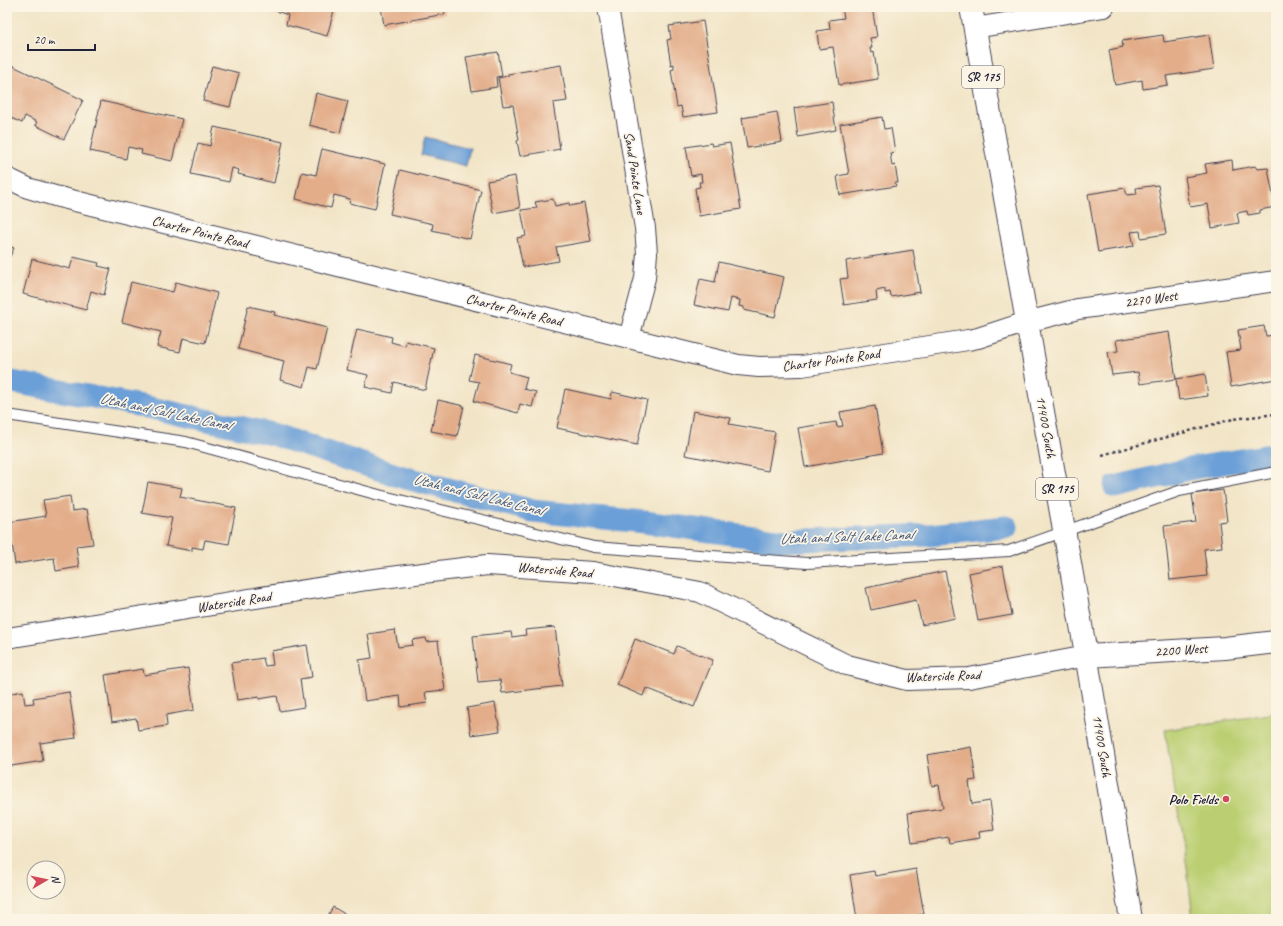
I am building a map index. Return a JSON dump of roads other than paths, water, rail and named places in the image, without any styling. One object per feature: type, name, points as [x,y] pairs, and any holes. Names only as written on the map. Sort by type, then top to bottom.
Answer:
[{"type":"main road","name":"11400 South","points":[[971,7],[1087,656],[1131,919]]},
{"type":"main road","name":"2200 West","points":[[1087,656],[1225,648],[1276,642]]},
{"type":"street","name":"Sand Pointe Lane","points":[[608,7],[645,228],[647,253],[645,278],[629,338]]},
{"type":"street","points":[[974,28],[1104,7]]},
{"type":"street","name":"Charter Pointe Road","points":[[7,178],[28,188],[55,196],[738,365],[759,368],[802,366],[968,340],[1027,322]]},
{"type":"street","name":"2270 West","points":[[1027,322],[1087,308],[1276,281]]},
{"type":"street","name":"Waterside Road","points":[[7,638],[367,580],[487,565],[593,572],[700,592],[847,665],[907,680],[970,678],[1087,656]]},
{"type":"lane","points":[[7,415],[186,442],[379,495],[594,546],[808,563],[1009,551],[1179,491],[1276,472]]},
{"type":"water","points":[[425,137],[470,148],[466,166],[421,155]]},
{"type":"waterway","name":"Utah and Salt Lake Canal","points":[[7,381],[137,405],[272,434],[402,477],[533,511],[644,522],[783,541],[929,535],[1007,527]]},
{"type":"waterway","name":"Utah and Salt Lake Canal","points":[[1115,487],[1194,468],[1276,454]]},
{"type":"place","name":"Polo Fields","points":[[1226,799]]}]
